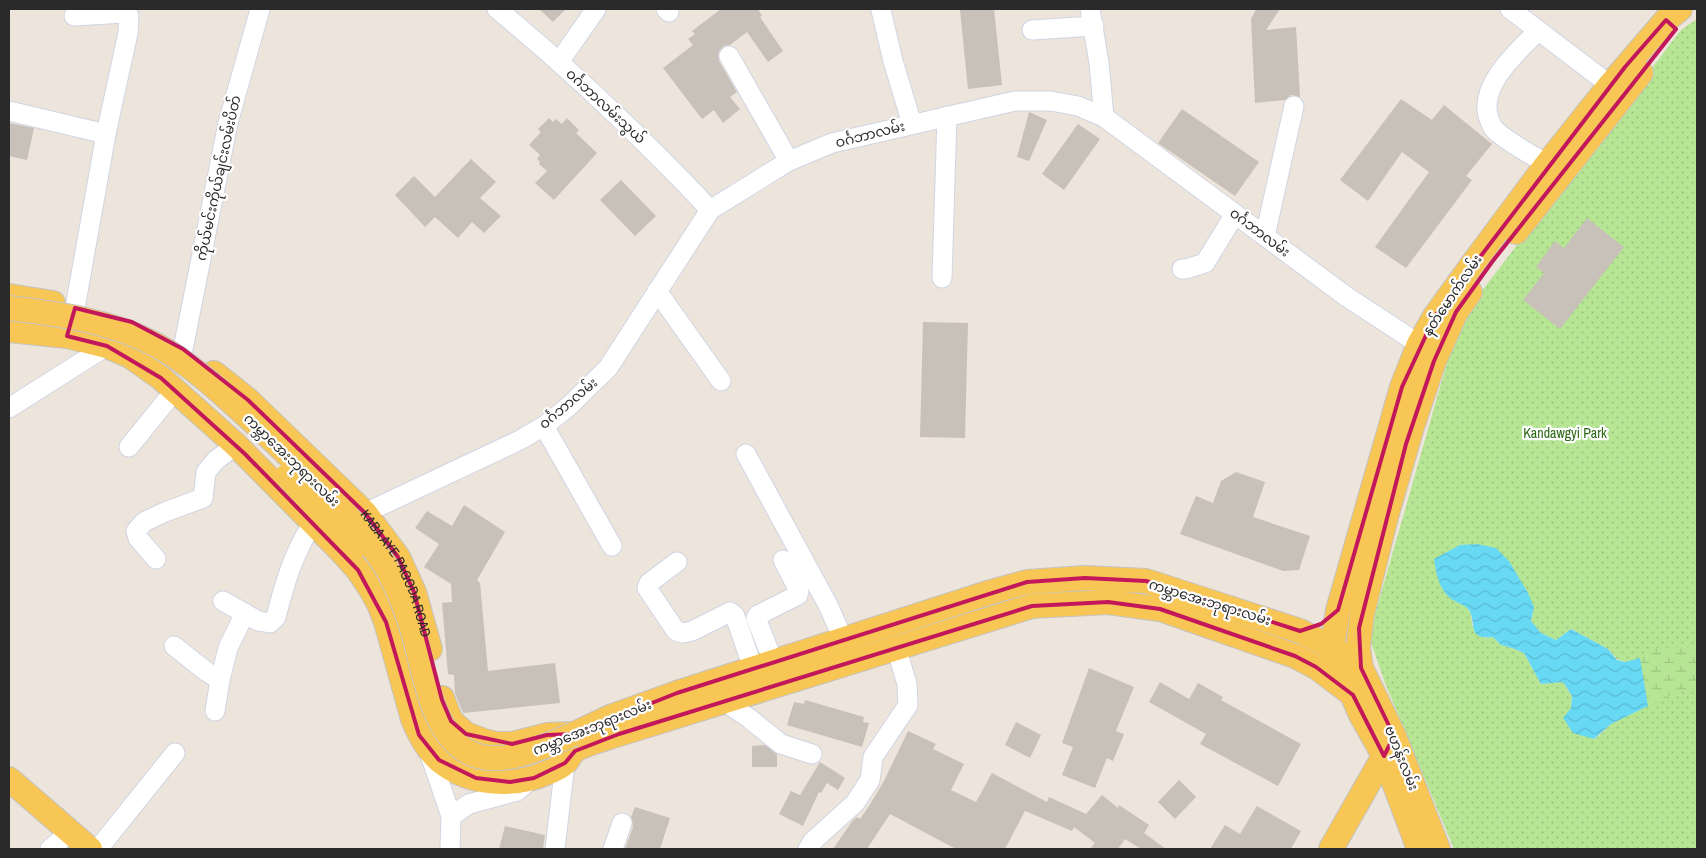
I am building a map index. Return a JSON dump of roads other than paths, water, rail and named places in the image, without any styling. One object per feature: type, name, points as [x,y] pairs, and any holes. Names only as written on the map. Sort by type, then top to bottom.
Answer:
[{"type":"main road","name":"နတ်မောက်လမ်း","points":[[1332,648],[1338,610],[1402,387],[1492,262],[1530,201],[1631,72],[1671,16],[1697,13]]},
{"type":"main road","name":"နတ်မောက်လမ်း","points":[[1530,201],[1547,164],[1610,85],[1631,72]]},
{"type":"main road","name":"KABA AYE PAGODA ROAD","points":[[9,296],[108,314],[132,322],[168,338],[183,348],[248,400],[365,513],[398,557],[414,592],[442,700],[451,721],[466,734],[496,744],[512,744],[547,735],[571,749]]},
{"type":"main road","name":"ကမ္ဘာအေးဘုရားလမ်း","points":[[9,308],[55,313],[93,322],[125,331],[159,346],[209,383],[285,452],[346,514],[386,565],[413,632],[424,675],[439,719],[447,733],[458,746],[467,752],[481,757],[511,757],[534,751],[571,749]]},
{"type":"main road","points":[[67,336],[75,308]]},
{"type":"main road","name":"ကမ္ဘာအေးဘုရားလမ်း","points":[[9,319],[59,324],[90,332],[135,348],[167,368],[196,391],[271,459],[350,543],[381,585],[394,614],[422,709],[436,738],[445,749],[461,761],[476,768],[496,771],[518,770],[540,764],[571,749],[1032,606],[1108,602],[1160,609],[1295,656],[1316,667],[1353,695]]},
{"type":"main road","name":"KABA AYE PAGODA ROAD","points":[[9,330],[67,336],[108,346],[146,366],[236,445],[358,570],[380,604],[392,639],[419,735],[439,760],[455,771],[476,778]]},
{"type":"main road","name":"နတ်မောက်လမ်း","points":[[1361,668],[1358,648],[1362,614],[1406,444],[1426,352]]},
{"type":"main road","name":"ကမ္ဘာအေးဘုရားလမ်း","points":[[476,778],[510,782],[534,778],[546,773],[571,749],[610,717],[843,639],[1026,582],[1085,578],[1146,581],[1300,630],[1332,648],[1361,668]]},
{"type":"main road","points":[[1300,630],[1321,624],[1338,610]]},
{"type":"main road","points":[[1295,656],[1332,648],[1362,614]]},
{"type":"main road","points":[[1332,648],[1353,695]]},
{"type":"main road","name":"ဗဟန်းလမ်း","points":[[1361,668],[1389,746],[1419,849]]},
{"type":"main road","name":"ဗဟန်းလမ်း","points":[[1353,695],[1360,715],[1389,746],[1438,849]]},
{"type":"main road","points":[[1330,849],[1389,746]]},
{"type":"main road","points":[[9,779],[69,833],[90,849]]},
{"type":"street","name":"ကိုယ်မင်းကိုယ်ချင်းလမ်းပိတ်","points":[[183,348],[228,124],[260,9]]},
{"type":"street","name":"ဝင်္ဂဘာလမ်းသွယ်","points":[[497,9],[540,44],[631,128],[710,210]]},
{"type":"street","points":[[554,58],[584,9]]},
{"type":"street","points":[[554,58],[596,9]]},
{"type":"street","points":[[1510,9],[1610,85]]},
{"type":"street","points":[[881,10],[893,61],[912,124]]},
{"type":"street","points":[[74,16],[124,13],[129,16],[128,33],[106,134],[75,308]]},
{"type":"street","points":[[1032,30],[1092,17],[1104,117]]},
{"type":"street","points":[[1538,31],[1498,75],[1488,95],[1486,107],[1494,130],[1547,164]]},
{"type":"street","points":[[729,56],[789,161]]},
{"type":"street","name":"ဝင်္ဂဘာလမ်း","points":[[365,513],[520,440],[544,426],[568,407],[608,368],[710,210],[789,161],[832,143],[1016,100],[1060,102],[1078,106],[1104,117],[1347,297],[1426,352]]},
{"type":"street","points":[[1264,236],[1294,106]]},
{"type":"street","points":[[9,111],[106,134]]},
{"type":"street","points":[[942,278],[947,116]]},
{"type":"street","points":[[1182,269],[1205,263],[1235,214]]},
{"type":"street","points":[[658,291],[721,381]]},
{"type":"street","points":[[9,408],[108,346]]},
{"type":"street","points":[[129,447],[175,390]]},
{"type":"street","points":[[544,426],[612,546]]},
{"type":"street","points":[[156,559],[138,538],[136,531],[144,522],[203,498],[206,472],[216,460],[236,445]]},
{"type":"street","points":[[746,454],[828,605],[843,639]]},
{"type":"street","points":[[223,601],[258,621],[270,623],[274,621],[289,571],[300,544],[313,523]]},
{"type":"street","points":[[764,665],[756,618],[758,615],[798,594],[799,591],[783,560]]},
{"type":"street","points":[[677,562],[649,583],[647,588],[676,631],[683,633],[692,631],[730,612],[735,616],[764,665],[781,684]]},
{"type":"street","points":[[215,711],[228,648],[245,613]]},
{"type":"street","points":[[174,646],[220,680]]},
{"type":"street","points":[[808,849],[813,841],[854,803],[870,780],[873,757],[908,705],[907,684],[896,647]]},
{"type":"street","points":[[724,701],[781,744],[812,754]]},
{"type":"street","points":[[427,746],[451,816],[450,849]]},
{"type":"street","points":[[555,849],[571,749]]},
{"type":"street","points":[[98,849],[175,753]]},
{"type":"street","points":[[451,816],[469,804],[517,791],[534,778]]},
{"type":"street","points":[[613,849],[622,823]]},
{"type":"street","points":[[50,849],[69,833]]},
{"type":"water","points":[[1477,544],[1496,548],[1509,561],[1528,593],[1534,607],[1531,621],[1541,633],[1556,640],[1571,629],[1608,649],[1617,660],[1625,662],[1640,658],[1648,706],[1611,724],[1594,739],[1573,733],[1563,718],[1571,708],[1572,696],[1563,682],[1541,684],[1524,653],[1501,645],[1493,637],[1479,636],[1474,630],[1469,610],[1448,596],[1441,587],[1434,559],[1460,545]]},
{"type":"park label","name":"Kandawgyi Park","points":[[1565,433]]}]
